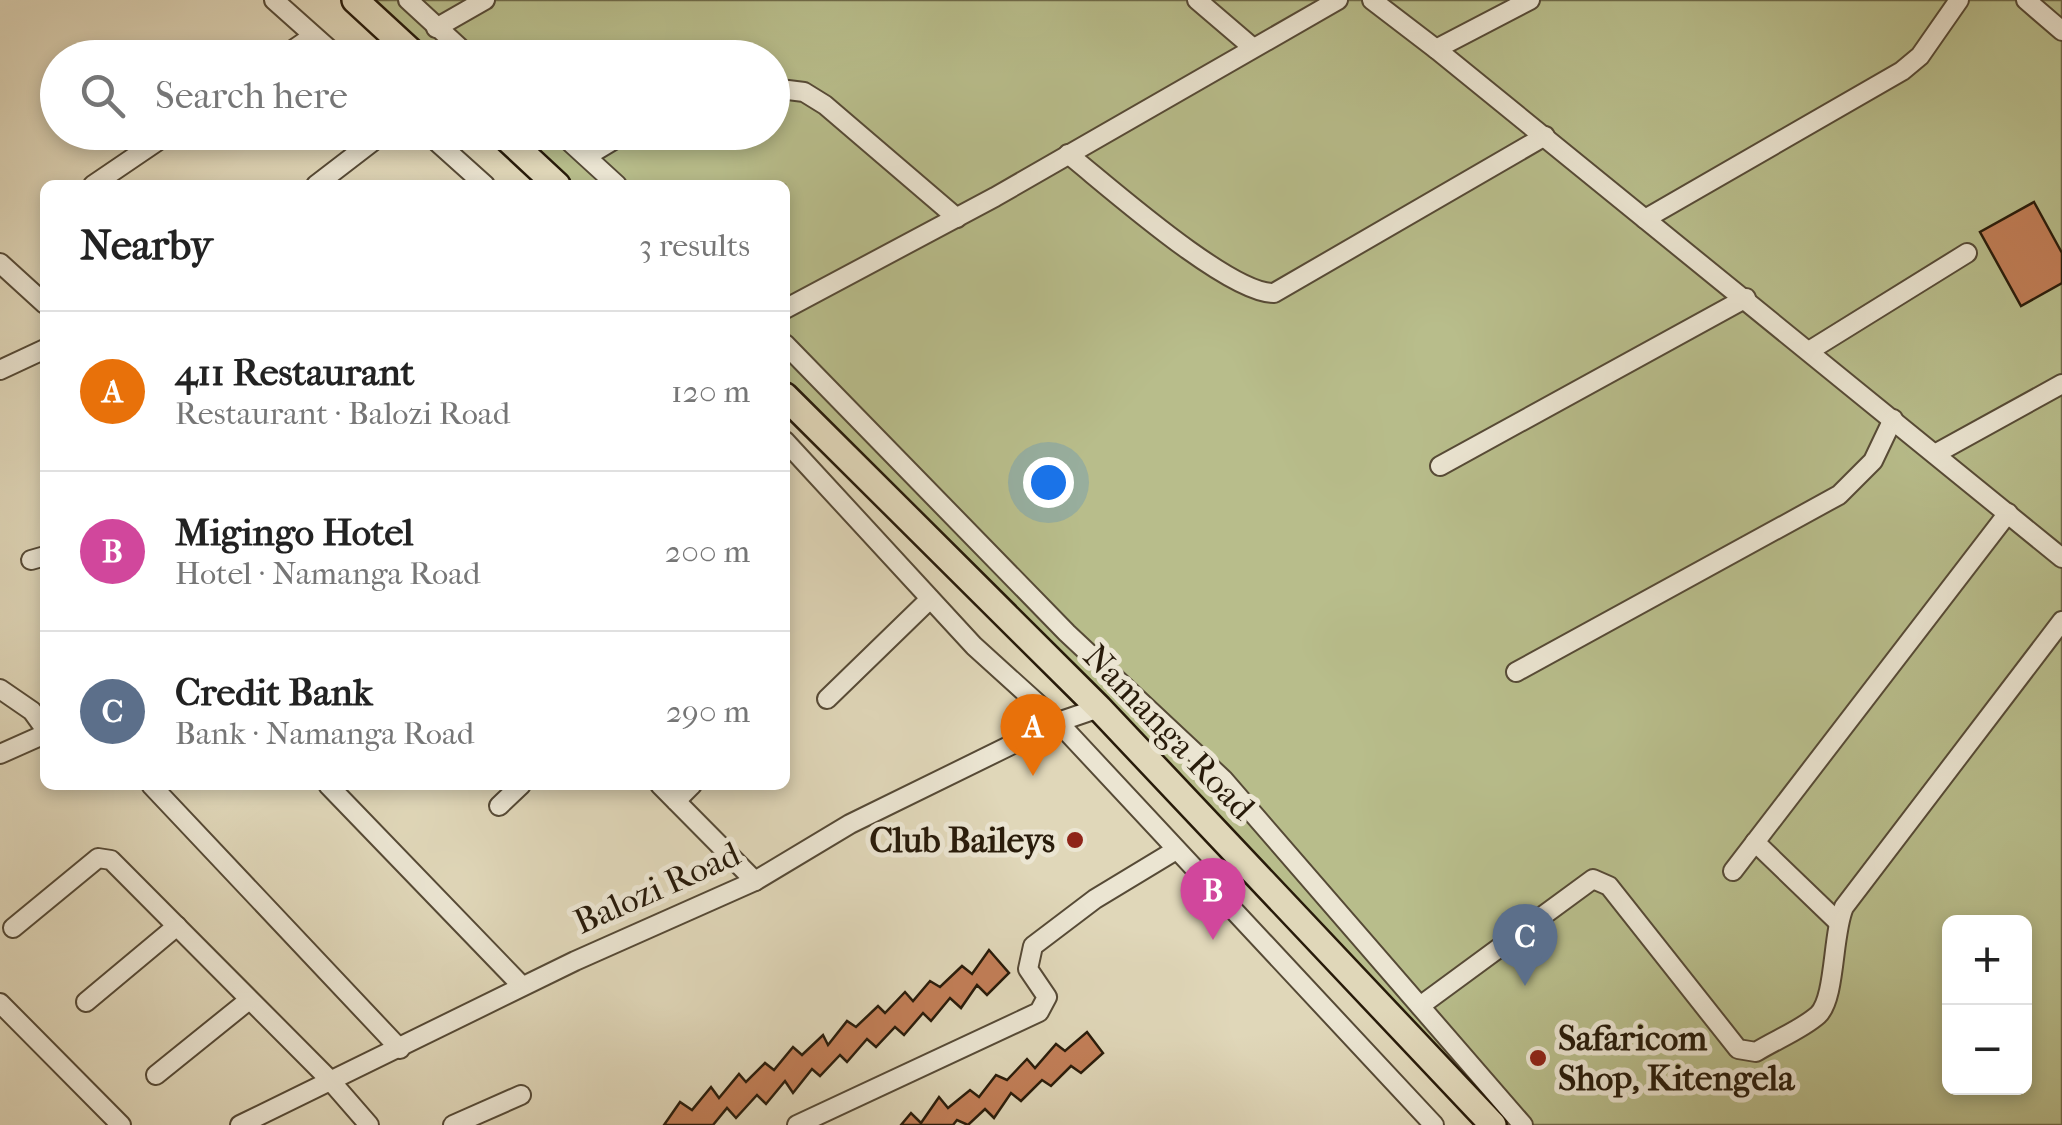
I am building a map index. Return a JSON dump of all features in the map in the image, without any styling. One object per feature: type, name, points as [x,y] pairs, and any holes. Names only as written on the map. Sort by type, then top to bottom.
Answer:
[{"type":"highway","points":[[354,0],[398,40]]},
{"type":"highway","points":[[520,150],[553,180]]},
{"type":"highway","name":"Namanga Road","points":[[790,401],[1099,708],[1493,1125]]},
{"type":"street","points":[[274,0],[318,40]]},
{"type":"street","points":[[408,0],[450,40]]},
{"type":"street","points":[[436,28],[485,0]]},
{"type":"street","points":[[1197,0],[1252,47]]},
{"type":"street","points":[[790,306],[957,218],[1338,0]]},
{"type":"street","points":[[1372,0],[1746,298],[2062,558]]},
{"type":"street","points":[[1436,49],[1530,0]]},
{"type":"street","points":[[1645,219],[1902,71],[1920,56],[1959,0]]},
{"type":"street","points":[[2026,0],[2062,31]]},
{"type":"street","points":[[307,40],[313,36]]},
{"type":"street","points":[[790,90],[804,92],[826,106],[957,218]]},
{"type":"street","points":[[1068,154],[1226,276],[1256,292],[1274,293],[1545,136]]},
{"type":"street","points":[[100,180],[144,150]]},
{"type":"street","points":[[323,180],[362,150]]},
{"type":"street","points":[[446,150],[479,180]]},
{"type":"street","points":[[580,150],[612,180]]},
{"type":"street","points":[[587,156],[597,150]]},
{"type":"street","points":[[1809,351],[1967,254]]},
{"type":"street","points":[[0,263],[40,299]]},
{"type":"street","points":[[1440,466],[1746,298]]},
{"type":"street","points":[[790,349],[1067,633],[1223,780],[1522,1125]]},
{"type":"street","points":[[0,370],[40,350]]},
{"type":"street","points":[[1935,454],[2062,384]]},
{"type":"street","points":[[1516,672],[1840,495],[1872,460],[1893,419]]},
{"type":"street","points":[[790,446],[930,599],[1034,705],[1058,722],[1434,1125]]},
{"type":"street","points":[[1733,871],[2008,513]]},
{"type":"street","points":[[827,700],[930,599]]},
{"type":"street","points":[[1420,1006],[1593,879],[1609,886],[1738,1048],[1756,1052],[1823,1008],[1837,922],[2062,621]]},
{"type":"street","points":[[0,690],[32,712],[40,724]]},
{"type":"street","name":"Balozi Road","points":[[240,1125],[522,986],[756,881],[850,824],[1058,722],[1099,708]]},
{"type":"street","points":[[0,754],[40,734]]},
{"type":"street","points":[[156,790],[400,1049]]},
{"type":"street","points":[[333,790],[522,986]]},
{"type":"street","points":[[499,806],[516,790]]},
{"type":"street","points":[[665,790],[756,881]]},
{"type":"street","points":[[676,801],[687,790]]},
{"type":"street","points":[[1756,842],[1837,922]]},
{"type":"street","points":[[797,1125],[1039,1012],[1048,998],[1028,969],[1033,946],[1096,899],[1176,850]]},
{"type":"street","points":[[13,928],[106,857],[329,1079],[369,1125]]},
{"type":"street","points":[[86,1002],[177,926]]},
{"type":"street","points":[[156,1075],[249,1000]]},
{"type":"street","points":[[0,1004],[121,1125]]},
{"type":"street","points":[[454,1125],[521,1095]]},
{"type":"green space","points":[[355,0],[2062,0],[2062,1125],[1498,1125],[790,393],[790,180],[556,180],[523,150],[790,150],[790,40],[400,40]]},
{"type":"building","points":[[2034,202],[2062,253],[2062,283],[2021,306],[1980,232]]},
{"type":"building","points":[[989,950],[1009,973],[987,995],[977,985],[961,1008],[950,998],[931,1021],[923,1013],[904,1035],[895,1027],[876,1047],[867,1039],[847,1062],[840,1055],[820,1076],[812,1069],[793,1093],[785,1081],[766,1104],[757,1095],[736,1118],[727,1108],[713,1125],[664,1125],[680,1102],[692,1110],[711,1087],[719,1098],[739,1074],[746,1082],[765,1063],[774,1070],[793,1047],[802,1055],[823,1035],[828,1045],[847,1021],[856,1027],[878,1006],[885,1013],[905,992],[913,1001],[930,981],[940,987],[962,966],[972,974]]},
{"type":"building","points":[[1087,1032],[1103,1053],[1081,1073],[1071,1066],[1051,1086],[1042,1080],[1021,1101],[1011,1093],[994,1118],[985,1109],[968,1125],[957,1120],[953,1125],[901,1125],[911,1113],[921,1123],[939,1097],[948,1108],[970,1090],[979,1097],[996,1075],[1007,1080],[1027,1059],[1035,1068],[1056,1044],[1065,1051]]},
{"type":"place","name":"411 Restaurant","points":[[1033,776]]},
{"type":"place","name":"Club Baileys","points":[[1075,840]]},
{"type":"place","name":"Migingo Hotel","points":[[1213,940]]},
{"type":"place","name":"Credit Bank","points":[[1525,986]]},
{"type":"place","name":"Safaricom Shop, Kitengela","points":[[1538,1058]]}]
